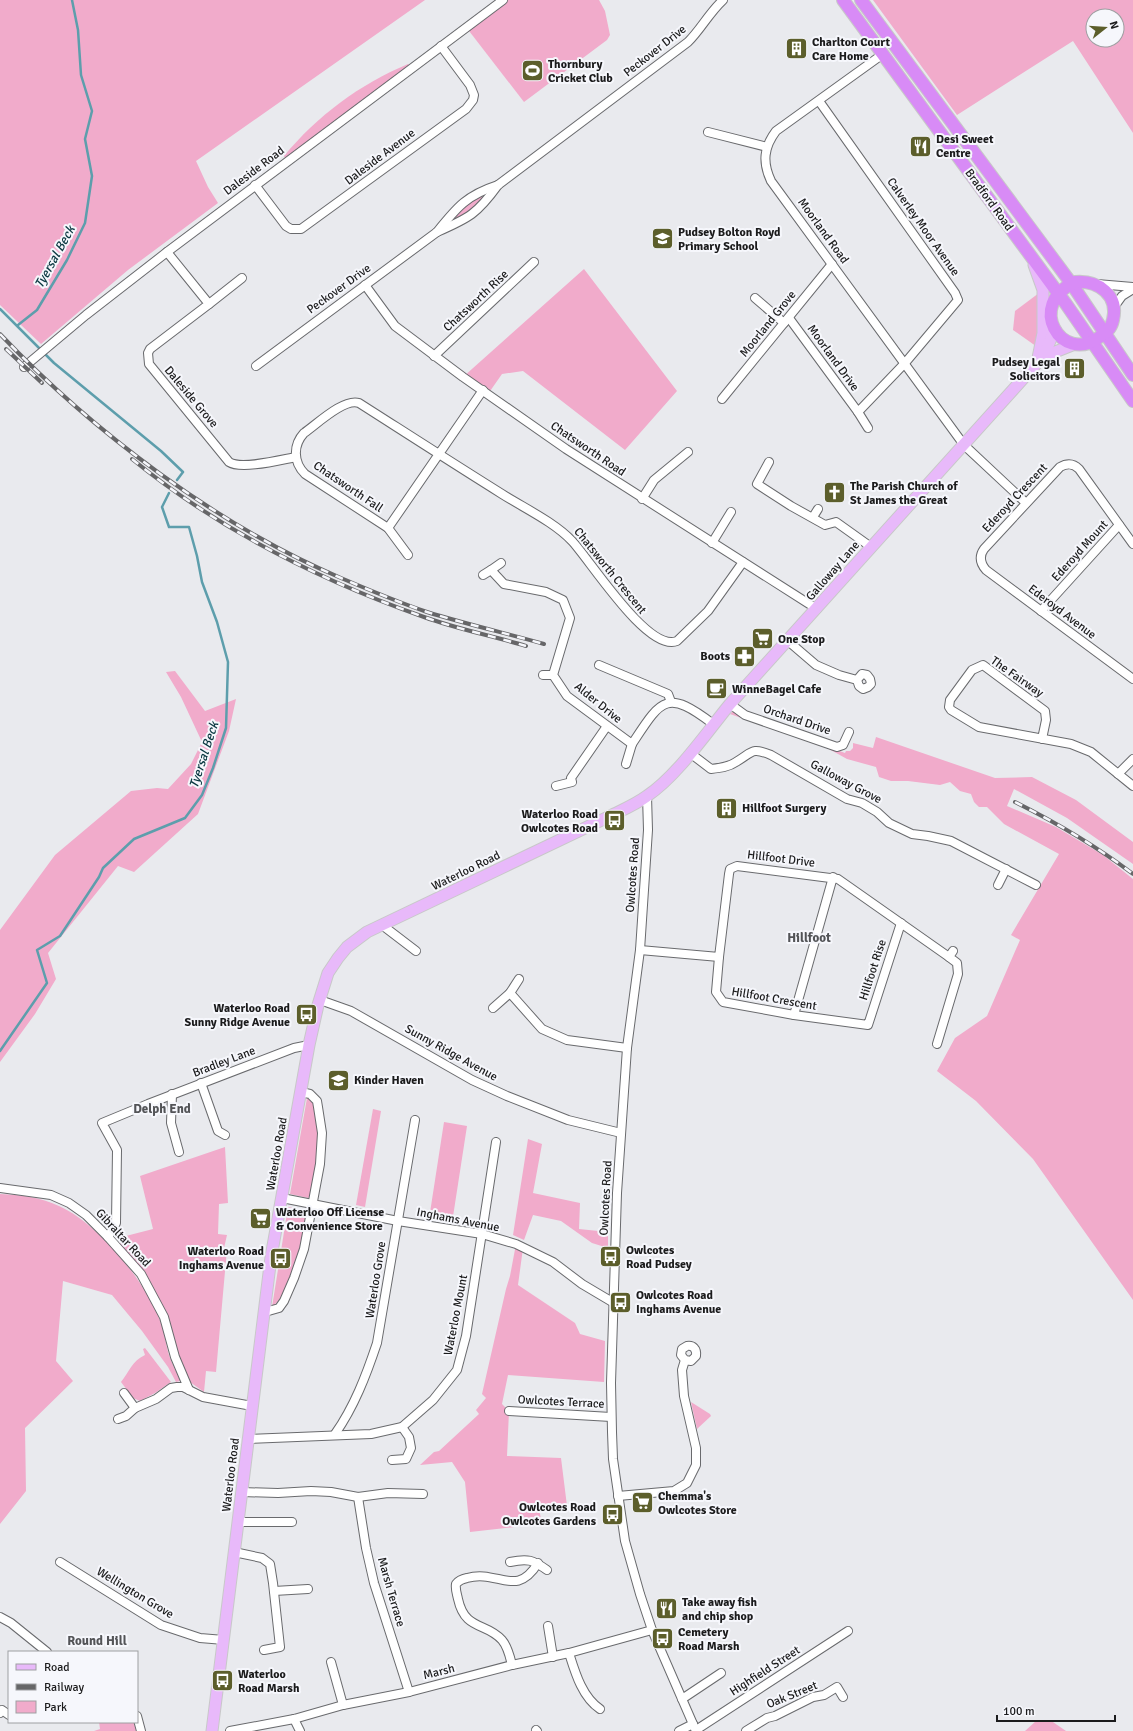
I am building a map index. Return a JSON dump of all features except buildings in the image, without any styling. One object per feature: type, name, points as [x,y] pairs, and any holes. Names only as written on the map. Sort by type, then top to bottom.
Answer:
[{"type":"highway","name":"Bradford Road","points":[[843,0],[1027,251],[1133,401]]},
{"type":"highway","name":"Bradford Road","points":[[861,0],[1071,284],[1133,375]]},
{"type":"highway","points":[[1082,281],[1094,284],[1106,292],[1114,307],[1111,327],[1092,342],[1075,344],[1061,337],[1055,329],[1051,319],[1051,307],[1058,294],[1071,284],[1082,281]]},
{"type":"main road","points":[[1027,251],[1043,290],[1043,333],[1038,362]]},
{"type":"main road","name":"Galloway Lane","points":[[647,796],[668,779],[730,704],[964,446],[1038,362],[1047,348],[1055,329]]},
{"type":"main road","name":"Galloway Lane","points":[[1038,362],[1055,352],[1075,344]]},
{"type":"main road","name":"Waterloo Road","points":[[212,1731],[271,1257],[309,1045],[328,973],[338,958],[355,941],[367,932],[571,836],[647,796]]},
{"type":"street","name":"Daleside Road","points":[[24,367],[167,252],[503,0]]},
{"type":"street","name":"Peckover Drive","points":[[436,232],[474,214],[498,186],[688,42],[696,34],[706,18],[723,0]]},
{"type":"street","name":"Daleside Avenue","points":[[255,185],[286,226],[291,229],[301,229],[453,118],[470,105],[474,95],[470,85],[441,46]]},
{"type":"street","name":"Moorland Road","points":[[883,54],[776,131],[770,139],[767,147],[765,163],[771,181],[964,446],[1026,503]]},
{"type":"street","name":"Calverley Moor Avenue","points":[[819,101],[957,296],[957,303],[905,363]]},
{"type":"street","points":[[708,132],[767,147]]},
{"type":"street","name":"Peckover Drive","points":[[256,366],[436,232],[461,204],[477,194],[498,186]]},
{"type":"street","points":[[167,252],[209,304]]},
{"type":"street","name":"Chatsworth Rise","points":[[434,356],[534,262]]},
{"type":"street","name":"Moorland Grove","points":[[722,399],[832,264]]},
{"type":"street","name":"Daleside Grove","points":[[242,278],[150,349],[148,353],[149,364],[229,462],[234,464],[247,464],[296,458]]},
{"type":"street","points":[[1094,284],[1133,288]]},
{"type":"street","name":"Chatsworth Road","points":[[365,285],[395,326],[434,356],[566,449],[642,499],[817,609]]},
{"type":"street","points":[[1114,307],[1122,296],[1133,288]]},
{"type":"street","name":"Moorland Drive","points":[[755,298],[786,320],[858,412],[868,428]]},
{"type":"street","name":"Moorland Drive","points":[[858,412],[905,363]]},
{"type":"street","name":"Chatsworth Fall","points":[[388,528],[483,390]]},
{"type":"street","points":[[296,458],[298,443],[304,433],[343,405],[354,401],[438,454]]},
{"type":"street","points":[[642,499],[654,480],[688,452]]},
{"type":"street","name":"Chatsworth Crescent","points":[[438,454],[564,533],[573,542],[641,627],[664,640],[673,643],[678,641],[708,611],[743,562]]},
{"type":"street","name":"Chatsworth Fall","points":[[296,458],[305,474],[388,528],[408,555]]},
{"type":"street","points":[[769,462],[757,484],[791,506],[825,525],[836,522],[871,547]]},
{"type":"street","name":"Ederoyd Crescent","points":[[981,561],[981,552],[1060,467],[1064,465],[1073,464],[1078,469],[1133,544]]},
{"type":"street","points":[[813,517],[818,509]]},
{"type":"street","points":[[712,543],[731,512]]},
{"type":"street","name":"Ederoyd Mount","points":[[1042,611],[1119,525]]},
{"type":"street","name":"Ederoyd Avenue","points":[[981,561],[986,570],[1133,679]]},
{"type":"street","points":[[483,575],[501,563]]},
{"type":"street","points":[[491,570],[504,584],[546,592],[564,600],[570,618],[554,675],[543,675]]},
{"type":"street","points":[[788,641],[816,665],[839,675],[857,680]]},
{"type":"street","points":[[599,665],[668,694],[671,702]]},
{"type":"street","name":"The Fairway","points":[[1042,739],[1046,720],[1045,711],[983,665],[972,670],[950,700],[949,707],[951,710],[979,727],[1042,739],[1071,744],[1091,752],[1133,786]]},
{"type":"street","name":"Alder Drive","points":[[554,675],[567,696],[632,744]]},
{"type":"street","points":[[626,764],[632,744],[650,718],[660,707],[671,702],[681,704],[696,711],[713,724]]},
{"type":"street","name":"Orchard Drive","points":[[730,704],[745,715],[838,747],[843,745],[849,732]]},
{"type":"street","points":[[556,786],[572,782],[571,778],[607,726]]},
{"type":"street","name":"Galloway Grove","points":[[690,753],[711,770],[735,763],[749,753],[758,750],[771,755],[847,799],[862,803],[877,812],[889,824],[912,834],[952,841],[1036,885]]},
{"type":"street","points":[[1118,774],[1133,759]]},
{"type":"street","name":"Owlcotes Road","points":[[647,796],[648,830],[640,950],[627,1048],[617,1193],[611,1417],[613,1459],[625,1541],[640,1594],[652,1630],[695,1729]]},
{"type":"street","name":"Hillfoot Drive","points":[[719,957],[729,874],[730,869],[733,867],[741,866],[833,878],[844,882],[901,923],[951,954],[957,963],[958,974],[937,1044]]},
{"type":"street","points":[[998,885],[1006,869]]},
{"type":"street","points":[[794,1015],[833,878]]},
{"type":"street","name":"Hillfoot Rise","points":[[868,1025],[901,923]]},
{"type":"street","points":[[382,925],[416,951]]},
{"type":"street","points":[[640,950],[719,957]]},
{"type":"street","name":"Hillfoot Crescent","points":[[719,957],[716,992],[723,1002],[794,1015],[868,1025]]},
{"type":"street","points":[[493,1008],[510,993],[519,979]]},
{"type":"street","points":[[510,993],[542,1029],[567,1040],[627,1048]]},
{"type":"street","name":"Sunny Ridge Avenue","points":[[320,1000],[351,1011],[472,1080],[507,1096],[568,1120],[621,1133]]},
{"type":"street","name":"Bradley Lane","points":[[108,1237],[116,1222],[117,1150],[102,1123],[201,1083],[294,1048],[309,1045]]},
{"type":"street","points":[[201,1083],[218,1131],[225,1135]]},
{"type":"street","points":[[265,1312],[279,1308],[290,1288],[304,1249],[321,1157],[320,1120],[317,1101],[310,1094],[301,1092]]},
{"type":"street","points":[[172,1094],[171,1123],[179,1152]]},
{"type":"street","name":"Waterloo Grove","points":[[334,1434],[358,1394],[368,1371],[376,1343],[415,1120]]},
{"type":"street","name":"Waterloo Mount","points":[[249,1439],[334,1434],[371,1434],[402,1427],[433,1400],[457,1370],[466,1336],[496,1142]]},
{"type":"street","name":"Gibraltar Road","points":[[0,1188],[51,1195],[63,1200],[86,1215],[108,1237],[141,1274],[164,1317],[175,1357],[189,1390]]},
{"type":"street","name":"Inghams Avenue","points":[[282,1198],[398,1221],[482,1234],[516,1244],[553,1262],[582,1284],[614,1303]]},
{"type":"street","points":[[618,1496],[674,1491],[687,1483],[696,1464],[696,1448],[684,1396],[682,1370],[685,1360]]},
{"type":"street","points":[[118,1419],[126,1416],[135,1408],[156,1399],[171,1388],[183,1387],[203,1397],[252,1406]]},
{"type":"street","points":[[124,1393],[135,1408]]},
{"type":"street","name":"Owlcotes Terrace","points":[[509,1411],[611,1417]]},
{"type":"street","points":[[392,1460],[406,1459],[412,1448],[409,1438],[402,1427]]},
{"type":"street","points":[[242,1492],[278,1493],[311,1491],[331,1492],[358,1497],[388,1493],[423,1494]]},
{"type":"street","name":"Marsh Terrace","points":[[358,1497],[366,1548],[374,1583],[409,1692]]},
{"type":"street","points":[[238,1522],[292,1522]]},
{"type":"street","points":[[234,1552],[262,1558],[270,1564],[280,1647],[264,1650]]},
{"type":"street","points":[[510,1562],[526,1559],[538,1563],[547,1570]]},
{"type":"street","name":"Wellington Grove","points":[[60,1562],[161,1625],[200,1638],[224,1640]]},
{"type":"street","points":[[512,1665],[507,1649],[501,1638],[474,1624],[465,1615],[459,1605],[456,1584],[462,1579],[480,1575],[507,1581],[521,1581],[529,1575],[538,1563]]},
{"type":"street","points":[[274,1591],[308,1589]]},
{"type":"street","points":[[0,1617],[46,1651]]},
{"type":"street","points":[[548,1626],[553,1657]]},
{"type":"street","name":"Marsh","points":[[230,1731],[261,1728],[343,1705],[409,1692],[512,1665],[569,1653],[652,1630]]},
{"type":"street","name":"Highfield Street","points":[[678,1731],[695,1729],[848,1631]]},
{"type":"street","points":[[569,1653],[577,1677],[593,1704],[600,1709]]},
{"type":"street","points":[[331,1662],[343,1705]]},
{"type":"street","points":[[682,1699],[721,1673]]},
{"type":"street","name":"Oak Street","points":[[746,1731],[766,1718],[775,1716],[813,1697],[824,1695],[837,1687],[844,1697]]},
{"type":"street","points":[[294,1719],[300,1731]]},
{"type":"street","points":[[138,1720],[141,1731]]},
{"type":"green space","points":[[0,0],[425,0],[196,161],[208,187],[218,203],[128,270],[41,344],[0,305]]},
{"type":"green space","name":"Thornbury Cricket Club","points":[[503,0],[599,0],[605,11],[610,35],[607,40],[524,102],[466,27]]},
{"type":"green space","points":[[873,0],[1133,0],[1133,133],[1073,41],[957,115]]},
{"type":"green space","points":[[408,64],[409,65],[285,158],[284,156],[297,141],[340,102],[373,81]]},
{"type":"green space","points":[[490,191],[476,209],[447,224],[470,201]]},
{"type":"green space","points":[[584,269],[677,391],[625,450],[523,371],[502,374],[488,394],[463,377]]},
{"type":"green space","points":[[1043,290],[1040,349],[1013,330],[1015,311]]},
{"type":"green space","points":[[175,671],[205,711],[236,699],[229,731],[198,814],[134,872],[118,866],[48,953],[56,979],[35,1014],[0,1062],[0,930],[55,855],[131,791],[157,788],[168,789],[191,764],[202,742],[181,697],[166,672]]},
{"type":"green space","points":[[733,711],[845,753],[853,748],[853,743],[873,748],[876,737],[995,778],[1032,777],[1076,800],[1133,842],[1133,864],[1067,818],[1014,789],[1007,806],[1056,827],[1103,855],[1133,879],[1133,1300],[1033,1159],[976,1101],[937,1071],[955,1038],[987,1016],[1020,940],[1011,935],[1059,854],[1004,824],[987,807],[979,807],[974,802],[971,794],[960,791],[950,782],[940,785],[908,781],[891,781],[879,777],[876,767],[847,759],[829,749],[730,714]]},
{"type":"green space","points":[[307,1098],[313,1102],[318,1123],[317,1166],[311,1196],[308,1198],[290,1194]]},
{"type":"green space","points":[[373,1109],[381,1111],[365,1207],[356,1205]]},
{"type":"green space","points":[[444,1122],[467,1126],[452,1223],[429,1219]]},
{"type":"green space","points":[[528,1139],[542,1144],[533,1193],[580,1203],[579,1229],[608,1232],[608,1248],[592,1243],[561,1221],[533,1215],[524,1240],[513,1235]]},
{"type":"green space","points":[[225,1147],[228,1203],[219,1204],[218,1234],[227,1235],[224,1248],[227,1249],[216,1372],[206,1371],[204,1392],[183,1377],[164,1317],[141,1274],[117,1247],[122,1237],[153,1229],[140,1176]]},
{"type":"green space","points":[[0,1194],[45,1200],[59,1206],[74,1214],[105,1240],[133,1273],[145,1290],[161,1323],[167,1349],[180,1381],[176,1382],[168,1367],[142,1331],[112,1295],[63,1281],[56,1361],[73,1381],[25,1428],[26,1491],[0,1524]]},
{"type":"green space","points":[[288,1207],[303,1210],[306,1214],[296,1264],[286,1289],[280,1299],[272,1307]]},
{"type":"green space","points":[[516,1244],[523,1248],[518,1285],[575,1323],[580,1334],[605,1341],[604,1382],[508,1375],[502,1404],[509,1411],[507,1456],[561,1458],[567,1506],[539,1509],[542,1524],[470,1532],[465,1482],[452,1462],[420,1465],[434,1452],[439,1451],[479,1414],[476,1410],[486,1398],[482,1394],[510,1276]]},
{"type":"green space","points":[[145,1348],[171,1382],[140,1401],[133,1398],[121,1382],[137,1360],[145,1355],[143,1349]]},
{"type":"green space","points":[[691,1402],[711,1416],[697,1429]]},
{"type":"green space","points":[[1050,1720],[1066,1731],[1025,1731],[1036,1721]]},
{"type":"green space","points":[[99,1723],[134,1723],[136,1731],[94,1731],[100,1729]]},
{"type":"waterway","name":"Tyersal Beck","points":[[18,325],[37,310],[67,260],[85,223],[92,176],[85,139],[92,111],[81,75],[78,30],[72,0]]},
{"type":"waterway","name":"Tyersal Beck","points":[[0,309],[54,363],[161,451],[183,472],[177,480]]},
{"type":"waterway","name":"Tyersal Beck","points":[[0,1051],[47,983],[37,950],[60,936],[99,877],[103,868],[134,839],[185,818],[202,795],[213,768],[226,728],[228,662],[217,622],[202,582],[189,527],[169,527],[162,507],[169,493]]},
{"type":"railway","points":[[0,334],[75,406],[116,440],[203,504],[249,532],[295,557],[341,578],[405,604],[427,612],[544,644]]},
{"type":"railway","points":[[6,349],[42,383]]},
{"type":"railway","points":[[132,459],[199,508],[234,530],[308,569],[346,587],[424,617],[526,646]]},
{"type":"railway","points":[[1015,802],[1076,835],[1133,874]]},
{"type":"place","name":"Charlton Court Care Home","points":[[796,49]]},
{"type":"place","name":"Thornbury Cricket Club","points":[[533,71]]},
{"type":"place","name":"Desi Sweet Centre","points":[[921,146]]},
{"type":"place","name":"Pudsey Bolton Royd Primary School","points":[[663,239]]},
{"type":"place","name":"Pudsey Legal Solicitors","points":[[1075,369]]},
{"type":"place","name":"The Parish Church of St James the Great","points":[[834,493]]},
{"type":"place","name":"One Stop","points":[[763,639]]},
{"type":"place","name":"Boots","points":[[745,656]]},
{"type":"place","name":"WinneBagel Cafe","points":[[716,689]]},
{"type":"place","name":"Hillfoot Surgery","points":[[727,808]]},
{"type":"place","name":"Waterloo Road Owlcotes Road","points":[[614,821]]},
{"type":"place","name":"Waterloo Road Sunny Ridge Avenue","points":[[306,1015]]},
{"type":"place","name":"Kinder Haven","points":[[338,1080]]},
{"type":"place","name":"Waterloo Off License & Convenience Store","points":[[261,1219]]},
{"type":"place","name":"Owlcotes Road Pudsey","points":[[610,1257]]},
{"type":"place","name":"Waterloo Road Inghams Avenue","points":[[280,1258]]},
{"type":"place","name":"Owlcotes Road Inghams Avenue","points":[[620,1302]]},
{"type":"place","name":"Chemma's Owlcotes Store","points":[[643,1503]]},
{"type":"place","name":"Owlcotes Road Owlcotes Gardens","points":[[612,1514]]},
{"type":"place","name":"Take away fish and chip shop","points":[[666,1609]]},
{"type":"place","name":"Cemetery Road Marsh","points":[[662,1639]]},
{"type":"place","name":"Waterloo Road Marsh","points":[[223,1681]]},
{"type":"district","name":"Hillfoot","points":[[809,938]]},
{"type":"district","name":"Delph End","points":[[162,1109]]},
{"type":"district","name":"Round Hill","points":[[97,1641]]}]
